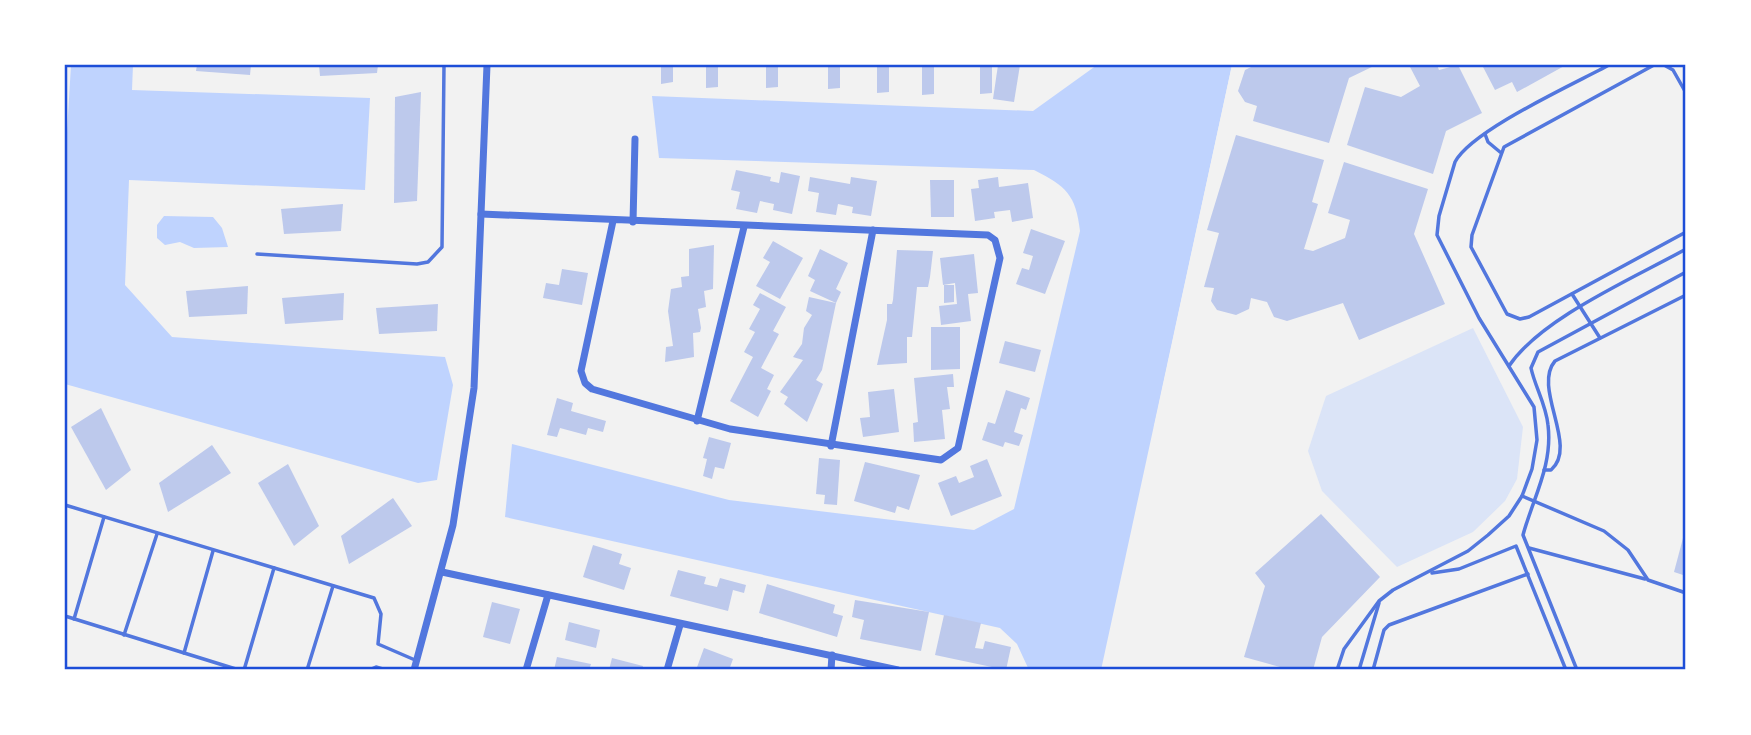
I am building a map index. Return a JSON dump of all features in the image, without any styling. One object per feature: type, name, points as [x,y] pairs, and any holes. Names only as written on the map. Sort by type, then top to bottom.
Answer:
[{"type":"street","points":[[414,670],[442,572],[463,474],[474,388],[487,65]]},
{"type":"street","points":[[633,222],[635,139]]},
{"type":"street","points":[[481,214],[744,227],[989,235],[995,240],[1000,258],[958,448],[941,460],[831,446],[697,421],[592,389],[582,377],[613,221]]},
{"type":"street","points":[[697,421],[744,227]]},
{"type":"street","points":[[831,446],[873,230]]},
{"type":"street","points":[[442,572],[898,670]]},
{"type":"street","points":[[526,670],[548,595]]},
{"type":"street","points":[[667,670],[681,625]]},
{"type":"street","points":[[831,670],[832,655]]},
{"type":"lane","points":[[257,254],[416,264],[437,255],[442,247],[444,65]]},
{"type":"lane","points":[[1337,670],[1344,649],[1380,601],[1392,590],[1430,573],[1468,551],[1508,516],[1522,496],[1534,459],[1537,422],[1534,407],[1479,318],[1437,235],[1439,216],[1455,162],[1466,147],[1485,134],[1609,65]]},
{"type":"lane","points":[[1654,65],[1508,142],[1500,152],[1472,235],[1471,247],[1507,314],[1513,317],[1529,317],[1686,232]]},
{"type":"lane","points":[[1664,65],[1673,70],[1686,93]]},
{"type":"lane","points":[[1485,134],[1488,142],[1500,152]]},
{"type":"lane","points":[[1509,366],[1522,347],[1580,308],[1686,249]]},
{"type":"lane","points":[[1577,670],[1524,532],[1549,452],[1548,424],[1531,368],[1538,352],[1686,272]]},
{"type":"lane","points":[[1572,294],[1600,338]]},
{"type":"lane","points":[[1544,470],[1551,471],[1556,466],[1558,450],[1557,419],[1547,383],[1548,373],[1555,361],[1686,295]]},
{"type":"lane","points":[[1522,496],[1612,536],[1628,550],[1648,580]]},
{"type":"lane","points":[[65,505],[374,598],[382,614],[378,644],[417,661]]},
{"type":"lane","points":[[74,619],[104,517]]},
{"type":"lane","points":[[124,635],[157,533]]},
{"type":"lane","points":[[1430,573],[1459,569],[1514,545],[1566,670]]},
{"type":"lane","points":[[1529,548],[1686,593]]},
{"type":"lane","points":[[184,653],[214,550]]},
{"type":"lane","points":[[65,617],[242,670],[274,568]]},
{"type":"lane","points":[[1373,670],[1384,630],[1389,625],[1528,574]]},
{"type":"lane","points":[[307,670],[333,586]]},
{"type":"lane","points":[[1359,670],[1380,601]]},
{"type":"lane","points":[[369,670],[376,667],[386,670]]},
{"type":"shaded area","points":[[1473,328],[1523,427],[1517,479],[1505,501],[1473,532],[1397,567],[1322,491],[1308,451],[1326,396]]},
{"type":"water","points":[[71,65],[133,65],[132,90],[370,98],[365,190],[129,180],[125,285],[172,337],[445,357],[453,385],[437,480],[418,483],[65,384],[65,166]]},
{"type":"water","points":[[1097,65],[1232,65],[1101,670],[1029,670],[1017,644],[1000,628],[505,517],[512,444],[729,500],[974,530],[1014,509],[1080,231],[1076,209],[1068,193],[1034,170],[659,158],[652,96],[1033,111]]},
{"type":"water","points":[[164,216],[213,217],[222,228],[228,247],[194,248],[180,242],[165,245],[157,238],[157,225]]},
{"type":"pier","points":[[1232,65],[1236,65],[1158,428],[1154,427]]},
{"type":"building","points":[[197,65],[251,65],[250,75],[196,71]]},
{"type":"building","points":[[319,65],[378,65],[377,73],[320,76]]},
{"type":"building","points":[[661,65],[673,65],[673,82],[661,84]]},
{"type":"building","points":[[706,65],[718,65],[718,87],[706,88]]},
{"type":"building","points":[[766,65],[778,65],[778,87],[766,88]]},
{"type":"building","points":[[828,65],[840,65],[840,88],[828,89]]},
{"type":"building","points":[[877,65],[889,65],[889,92],[877,93]]},
{"type":"building","points":[[922,65],[934,65],[934,94],[922,95]]},
{"type":"building","points":[[980,65],[992,65],[992,93],[980,94]]},
{"type":"building","points":[[998,65],[1020,65],[1014,102],[993,99]]},
{"type":"building","points":[[1255,65],[1376,65],[1349,78],[1329,143],[1253,121],[1257,106],[1245,102],[1238,91],[1245,70]]},
{"type":"building","points":[[1409,65],[1437,65],[1439,70],[1458,65],[1482,113],[1446,131],[1433,174],[1347,145],[1365,87],[1401,97],[1420,86]]},
{"type":"building","points":[[1482,65],[1566,65],[1517,92],[1512,82],[1495,90]]},
{"type":"building","points":[[421,92],[417,201],[394,203],[395,97]]},
{"type":"building","points":[[1236,135],[1324,160],[1312,202],[1318,204],[1304,249],[1313,251],[1345,238],[1350,220],[1328,213],[1344,162],[1428,189],[1414,234],[1445,304],[1359,340],[1343,303],[1287,321],[1274,317],[1267,302],[1251,298],[1249,309],[1236,315],[1217,310],[1211,301],[1214,288],[1204,287],[1219,233],[1207,230]]},
{"type":"building","points":[[736,170],[771,177],[770,181],[779,183],[781,172],[800,176],[792,214],[773,210],[774,204],[760,201],[757,213],[736,209],[740,192],[731,190]]},
{"type":"building","points":[[810,177],[850,184],[851,177],[877,181],[871,216],[852,213],[853,207],[838,204],[836,215],[816,212],[819,193],[808,191]]},
{"type":"building","points":[[998,177],[999,187],[1028,183],[1033,218],[1012,222],[1010,210],[994,212],[995,218],[975,221],[971,189],[979,188],[978,180]]},
{"type":"building","points":[[930,180],[954,180],[954,217],[931,217]]},
{"type":"building","points":[[343,204],[341,231],[284,234],[281,209]]},
{"type":"building","points":[[1031,229],[1065,241],[1045,294],[1016,284],[1022,268],[1029,270],[1033,256],[1023,253]]},
{"type":"building","points":[[773,241],[803,258],[780,299],[756,286],[770,262],[763,258]]},
{"type":"building","points":[[714,245],[713,289],[704,291],[706,307],[698,309],[701,328],[700,332],[693,333],[694,357],[665,362],[666,347],[673,346],[668,311],[671,289],[682,287],[681,277],[689,276],[689,249]]},
{"type":"building","points":[[820,249],[848,263],[836,289],[841,292],[836,303],[810,291],[815,280],[808,276]]},
{"type":"building","points":[[897,250],[933,251],[930,277],[928,287],[917,287],[912,337],[907,337],[907,363],[877,365],[887,320],[887,304],[892,304],[893,300]]},
{"type":"building","points":[[974,254],[978,293],[968,294],[971,321],[941,325],[939,306],[957,304],[955,283],[943,285],[940,258]]},
{"type":"building","points":[[562,269],[588,273],[582,305],[543,298],[546,283],[559,285]]},
{"type":"building","points":[[944,285],[954,285],[954,302],[944,303]]},
{"type":"building","points":[[248,286],[247,314],[189,317],[186,291]]},
{"type":"building","points":[[344,293],[343,320],[285,324],[282,298]]},
{"type":"building","points":[[760,293],[786,307],[773,331],[779,334],[761,368],[774,375],[767,389],[771,391],[758,417],[730,401],[753,357],[744,352],[755,332],[749,329],[760,309],[753,305]]},
{"type":"building","points":[[809,297],[836,303],[822,370],[816,380],[823,384],[807,422],[784,404],[788,397],[780,392],[803,360],[793,357],[802,344],[804,328],[812,315],[806,311]]},
{"type":"building","points":[[438,304],[437,331],[379,334],[376,308]]},
{"type":"building","points":[[931,327],[960,327],[960,369],[931,370]]},
{"type":"building","points":[[1005,341],[1041,350],[1035,372],[999,363]]},
{"type":"building","points":[[953,374],[954,387],[947,387],[950,409],[942,410],[945,439],[914,442],[913,423],[918,422],[914,378]]},
{"type":"building","points":[[894,389],[899,432],[863,437],[860,418],[870,417],[868,392]]},
{"type":"building","points":[[1006,390],[1030,398],[1026,410],[1021,408],[1014,432],[1023,435],[1019,446],[1005,442],[1003,447],[982,440],[988,422],[995,424]]},
{"type":"building","points":[[557,398],[573,403],[571,411],[606,421],[603,432],[588,428],[586,435],[560,428],[557,437],[547,435]]},
{"type":"building","points":[[101,408],[131,470],[106,490],[71,427]]},
{"type":"building","points":[[709,437],[731,443],[724,469],[715,467],[712,479],[703,476],[707,459],[703,458]]},
{"type":"building","points":[[212,445],[231,473],[168,512],[159,483]]},
{"type":"building","points":[[819,458],[840,460],[837,505],[824,504],[825,495],[816,494]]},
{"type":"building","points":[[987,459],[1002,496],[951,516],[938,483],[956,476],[959,483],[974,477],[970,466]]},
{"type":"building","points":[[865,462],[920,475],[909,510],[897,506],[895,513],[854,501]]},
{"type":"building","points":[[288,464],[319,526],[294,546],[258,483]]},
{"type":"building","points":[[393,498],[412,526],[349,564],[341,536]]},
{"type":"building","points":[[1321,514],[1380,577],[1322,637],[1313,670],[1291,670],[1244,657],[1265,586],[1255,573]]},
{"type":"building","points":[[1683,538],[1686,539],[1686,576],[1674,572]]},
{"type":"building","points":[[593,545],[622,554],[619,564],[631,568],[624,590],[583,577]]},
{"type":"building","points":[[678,570],[706,577],[704,584],[717,587],[720,578],[746,585],[744,593],[733,590],[728,611],[670,596]]},
{"type":"building","points":[[767,584],[835,605],[833,613],[843,616],[837,637],[759,613]]},
{"type":"building","points":[[855,600],[929,612],[921,651],[860,639],[864,620],[852,617]]},
{"type":"building","points":[[492,602],[520,609],[510,644],[483,637]]},
{"type":"building","points":[[944,615],[981,623],[975,648],[983,649],[985,641],[1011,647],[1006,670],[935,655]]},
{"type":"building","points":[[569,622],[600,630],[596,648],[565,640]]},
{"type":"building","points":[[704,648],[733,659],[729,670],[696,670]]},
{"type":"building","points":[[557,657],[591,664],[589,670],[554,670]]},
{"type":"building","points":[[612,658],[643,666],[642,670],[609,670]]}]
